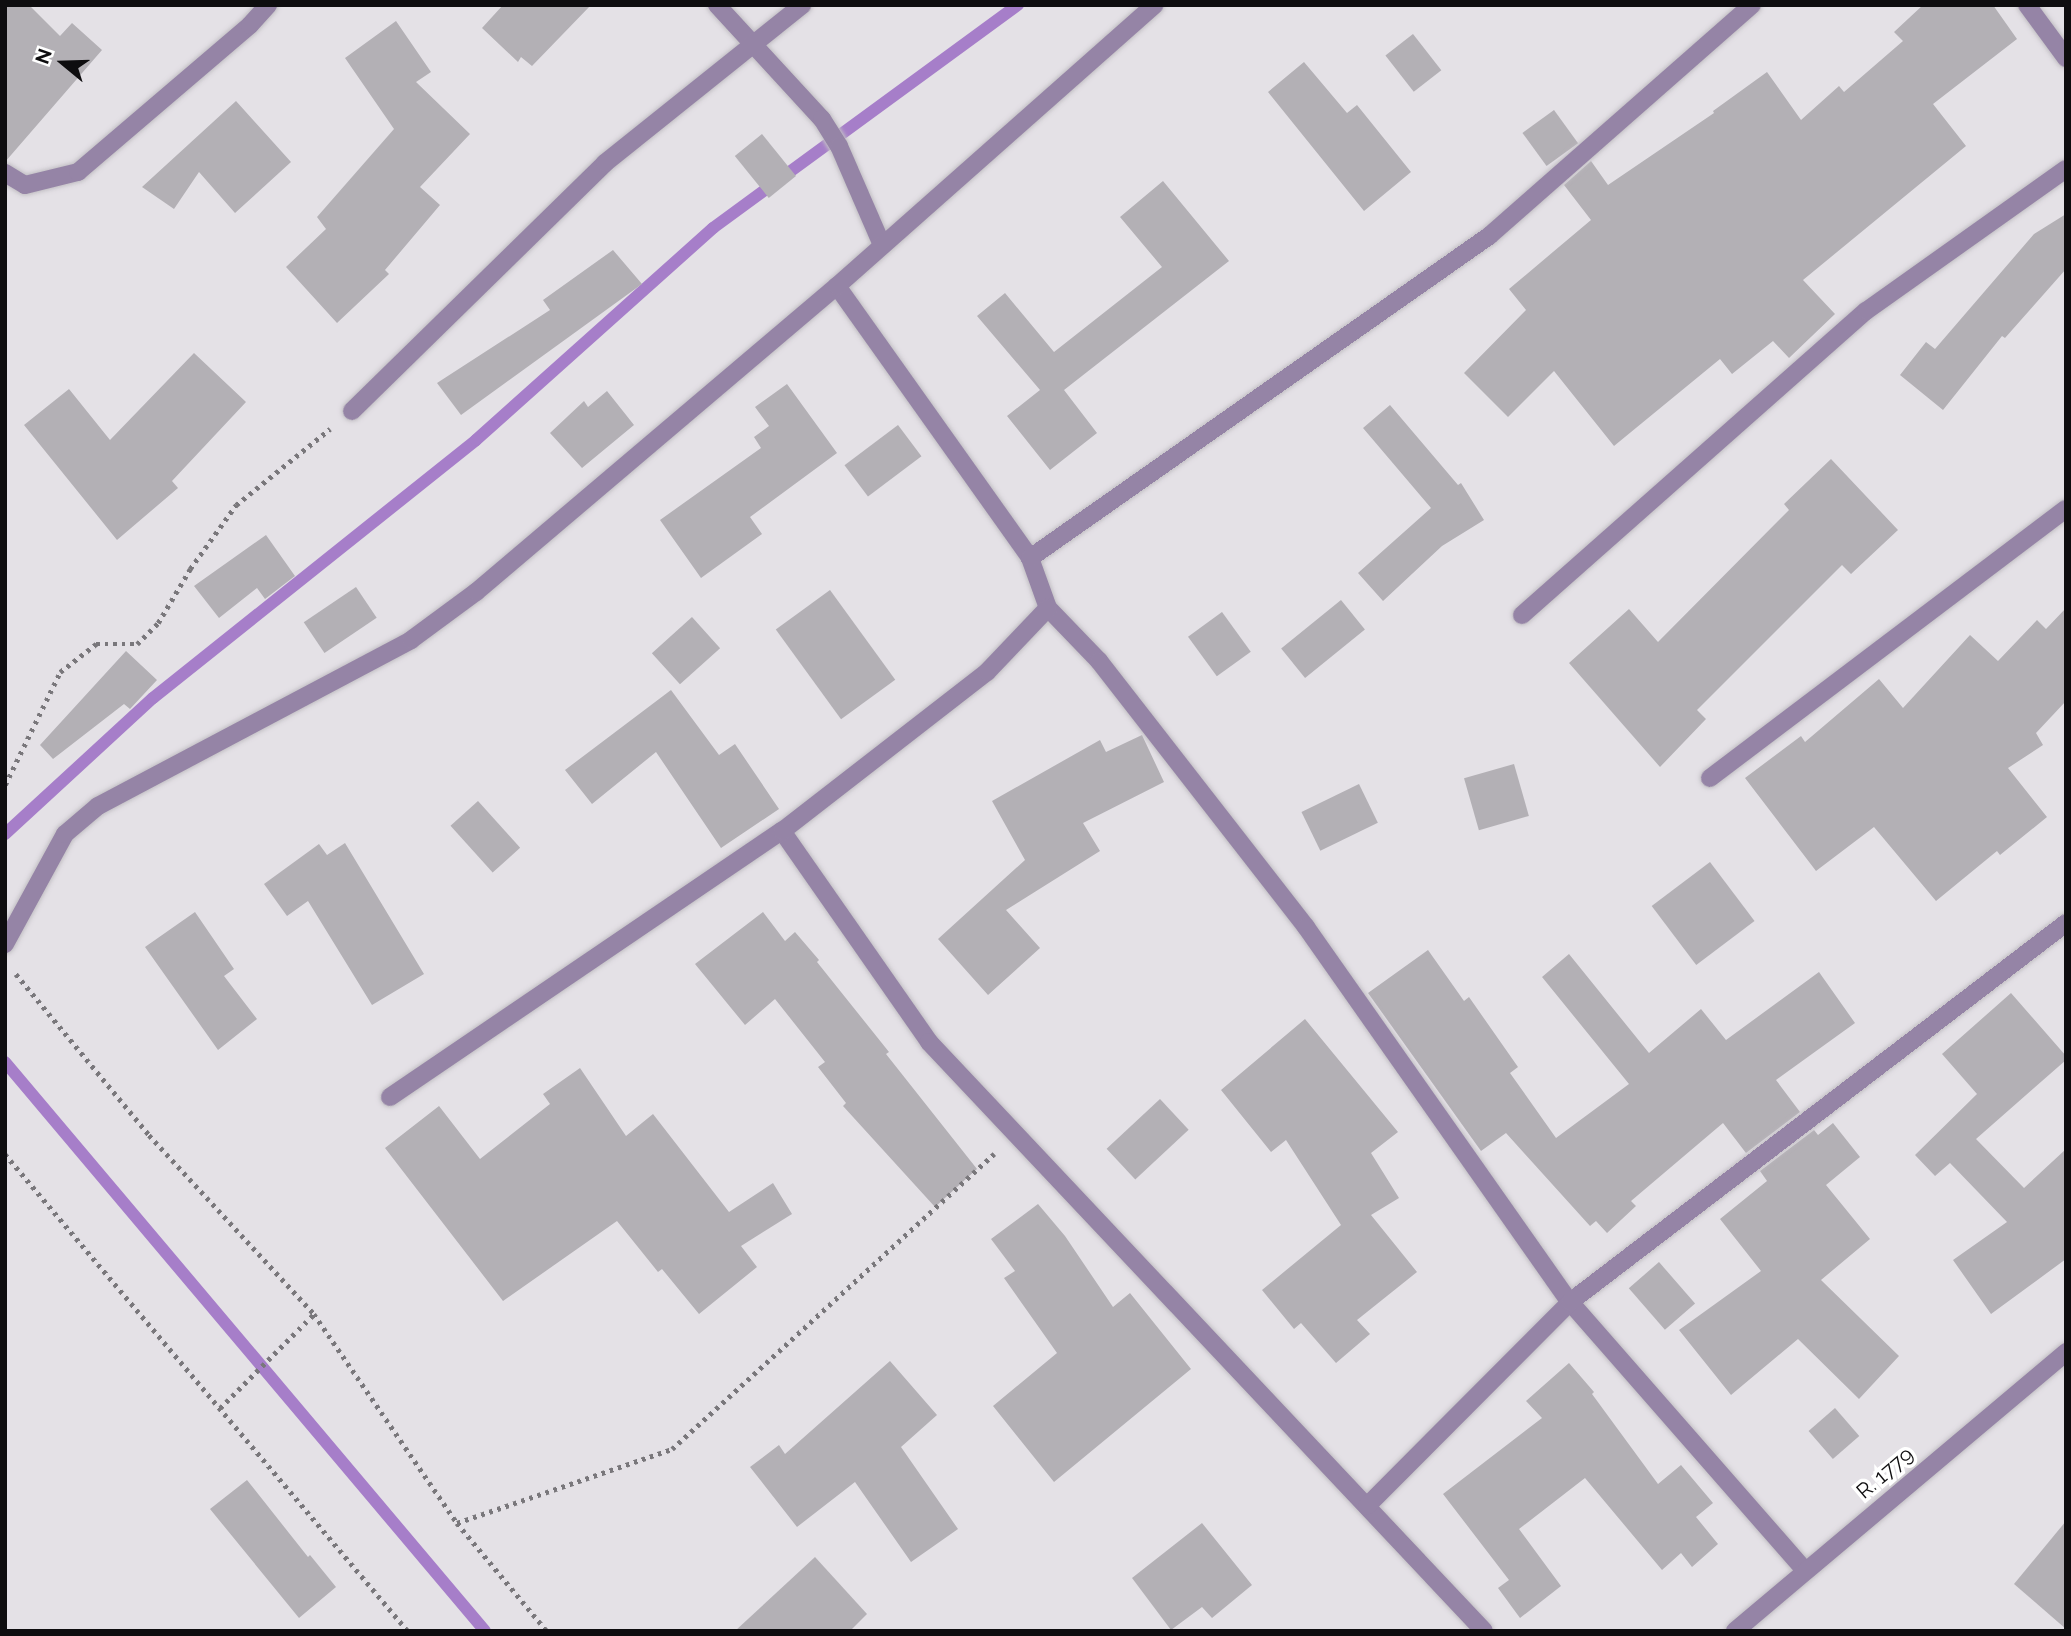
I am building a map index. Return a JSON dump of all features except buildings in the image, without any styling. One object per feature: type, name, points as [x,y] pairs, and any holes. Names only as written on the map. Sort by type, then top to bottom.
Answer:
[{"type":"street","points":[[5,173],[24,185],[78,173],[250,25],[268,5]]},
{"type":"street","points":[[718,5],[822,119],[839,146],[882,245]]},
{"type":"street","points":[[352,411],[606,163],[802,5]]},
{"type":"street","points":[[5,944],[65,834],[98,806],[411,640],[476,592],[837,286],[1155,5]]},
{"type":"street","points":[[1030,558],[1489,236],[1752,5]]},
{"type":"street","points":[[2027,5],[2066,58]]},
{"type":"street","points":[[1522,615],[1866,311],[2066,169]]},
{"type":"street","points":[[837,286],[1030,558],[1048,608],[1099,661],[1306,927],[1449,1126],[1570,1302],[1805,1570]]},
{"type":"street","points":[[1710,778],[2066,509]]},
{"type":"street","points":[[390,1097],[782,831],[987,672],[1048,608]]},
{"type":"street","points":[[782,831],[929,1042],[1485,1631]]},
{"type":"street","points":[[1367,1506],[1570,1302],[2066,923]]},
{"type":"street","name":"R. 1779","points":[[1735,1631],[2066,1352]]},
{"type":"path","points":[[5,785],[60,672],[96,644],[137,644],[158,623],[190,569],[236,505],[352,411]]},
{"type":"path","points":[[14,971],[149,1135],[314,1314],[457,1523],[547,1631]]},
{"type":"path","points":[[457,1523],[673,1449],[1016,1135]]},
{"type":"path","points":[[5,1154],[408,1631]]},
{"type":"path","points":[[220,1408],[314,1314]]},
{"type":"waterway","points":[[5,834],[153,698],[476,440],[713,228],[1018,5]]},
{"type":"waterway","points":[[5,1062],[485,1631]]}]
